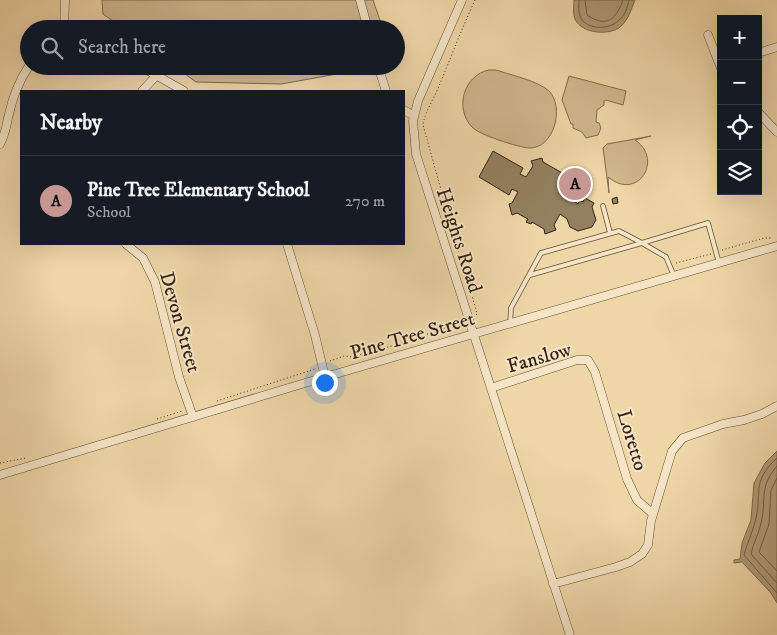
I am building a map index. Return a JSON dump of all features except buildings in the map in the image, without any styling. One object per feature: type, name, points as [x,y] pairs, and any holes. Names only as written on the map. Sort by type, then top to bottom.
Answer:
[{"type":"street","points":[[64,20],[65,0]]},
{"type":"street","points":[[360,0],[366,20]]},
{"type":"street","name":"Heights Road","points":[[462,0],[427,78],[414,116],[416,154],[570,635]]},
{"type":"street","points":[[708,35],[718,60]]},
{"type":"street","points":[[762,52],[777,47]]},
{"type":"street","points":[[0,144],[6,133],[7,120],[16,89],[23,75]]},
{"type":"street","points":[[143,90],[157,75],[182,90]]},
{"type":"street","points":[[381,75],[386,90]]},
{"type":"street","points":[[405,111],[414,116]]},
{"type":"street","points":[[762,116],[777,132]]},
{"type":"street","name":"Pine Tree Street","points":[[0,474],[192,413],[326,377],[719,263],[776,242]]},
{"type":"street","name":"Devon Street","points":[[127,245],[143,258],[155,282],[179,377],[192,413]]},
{"type":"street","points":[[287,245],[326,377]]},
{"type":"street","name":"Fanslow","points":[[491,388],[577,360],[588,360],[593,368]]},
{"type":"street","name":"Loretto","points":[[593,368],[627,479],[636,500],[653,514]]},
{"type":"street","points":[[553,584],[616,567],[630,562],[642,554],[648,545],[653,514],[672,451],[682,438],[723,424],[762,414],[777,406]]},
{"type":"lane","points":[[603,206],[610,234]]},
{"type":"lane","points":[[530,275],[708,223],[719,263]]},
{"type":"lane","points":[[510,324],[511,308],[541,253],[619,231],[666,257],[674,276]]},
{"type":"path","points":[[214,402],[316,368],[344,356],[352,357],[395,345],[445,328],[460,319],[477,314],[423,125],[428,109],[475,0]]},
{"type":"path","points":[[670,265],[764,238],[776,242]]},
{"type":"path","points":[[156,419],[192,413]]},
{"type":"path","points":[[0,463],[30,457]]},
{"type":"shaded area","points":[[102,0],[373,0],[380,20],[111,20],[103,14]]},
{"type":"shaded area","points":[[489,70],[496,70],[524,79],[538,84],[549,91],[554,98],[556,116],[551,135],[545,142],[538,146],[524,147],[490,137],[472,127],[464,111],[464,93],[473,78]]},
{"type":"shaded area","points":[[186,75],[332,75],[281,84],[196,82]]},
{"type":"shaded area","points":[[569,76],[626,91],[623,105],[606,100],[604,105],[597,110],[596,122],[599,123],[601,128],[598,135],[586,138],[582,132],[573,128],[573,124],[571,124],[562,100]]},
{"type":"shaded area","points":[[651,136],[635,140],[643,148],[647,157],[647,167],[644,175],[637,181],[629,184],[619,183],[608,177],[609,193],[603,148],[607,144]]},
{"type":"water","points":[[574,0],[635,0],[625,22],[619,28],[600,32],[587,29],[577,22],[574,16]]},
{"type":"water","points":[[777,451],[777,603],[771,593],[742,562],[734,563],[734,560],[740,559],[742,543],[751,520],[754,483],[765,463]]},
{"type":"place","name":"Pine Tree Elementary School","points":[[575,184]]}]
